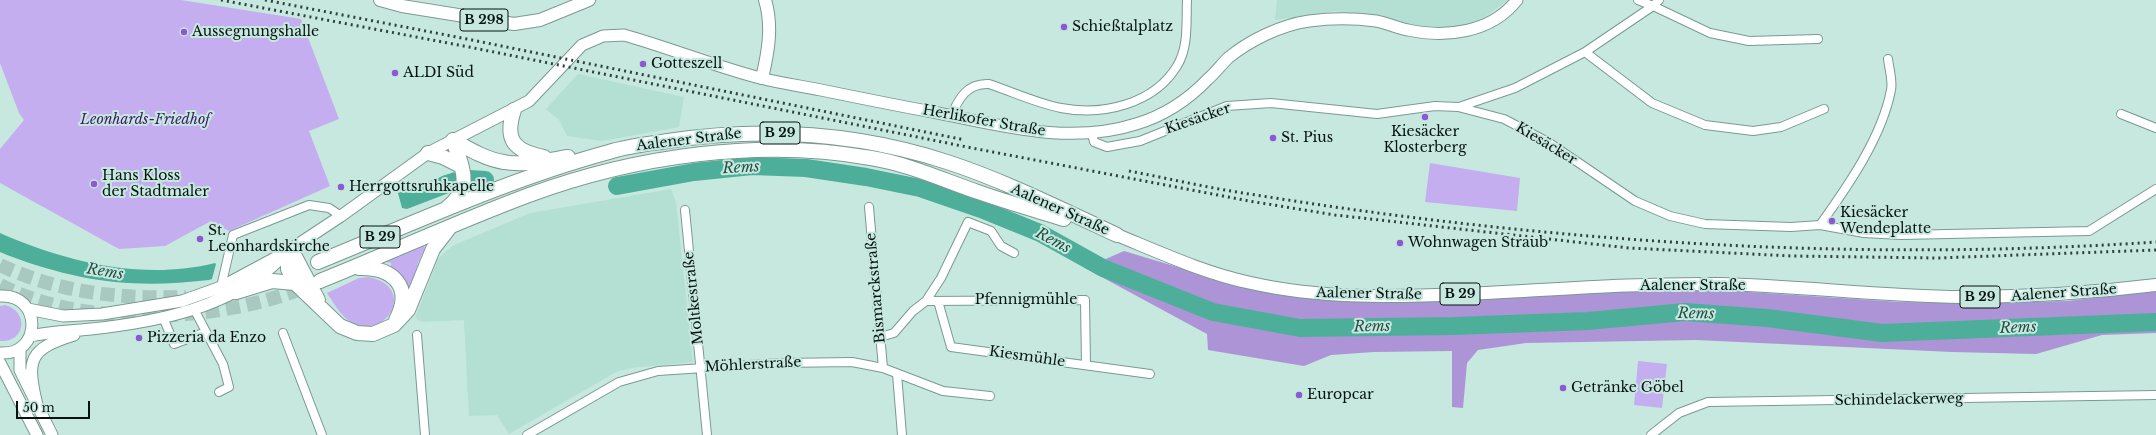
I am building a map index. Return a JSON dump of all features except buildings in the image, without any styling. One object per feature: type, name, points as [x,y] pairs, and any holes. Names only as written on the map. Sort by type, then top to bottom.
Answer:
[{"type":"highway","points":[[514,110],[510,122],[509,133],[514,144],[526,153],[556,159]]},
{"type":"highway","name":"Aalener Straße","points":[[610,151],[695,137],[737,133],[804,134],[852,139],[894,147],[948,162],[1035,197],[1117,235]]},
{"type":"highway","points":[[453,140],[478,154],[504,163],[526,163],[610,151]]},
{"type":"highway","points":[[442,212],[454,202],[464,186],[461,166],[453,140]]},
{"type":"highway","name":"B 29","points":[[318,262],[534,175],[610,151]]},
{"type":"highway","name":"B 29","points":[[320,281],[451,225],[530,195],[626,166],[672,157],[713,153],[804,151],[872,158],[912,168],[980,193],[1117,235]]},
{"type":"highway","points":[[428,153],[443,156],[461,166]]},
{"type":"highway","points":[[290,250],[288,269],[295,283],[322,307],[340,326],[357,333],[380,332],[394,325],[408,310],[433,249],[451,225]]},
{"type":"highway","points":[[290,250],[322,307]]},
{"type":"highway","points":[[352,268],[380,270],[388,273],[398,283],[403,296],[399,315],[394,325]]},
{"type":"highway","points":[[236,292],[267,282],[295,283]]},
{"type":"main road","name":"B 298","points":[[380,0],[402,6],[514,24],[540,20],[589,0]]},
{"type":"main road","name":"B 298","points":[[407,0],[493,15],[524,16],[566,10]]},
{"type":"main road","points":[[762,78],[768,52],[770,26],[765,0]]},
{"type":"main road","name":"Herlikofer Straße","points":[[453,140],[514,110],[537,94],[582,44],[592,39],[612,34],[624,35],[762,78],[1011,128],[1054,133],[1092,133],[1134,125],[1153,118],[1174,107],[1207,80],[1228,58],[1254,41],[1281,28],[1305,22],[1352,18],[1378,22],[1406,30],[1431,34],[1456,33],[1478,28],[1497,19],[1517,0]]},
{"type":"main road","points":[[28,309],[63,316],[102,314],[182,302],[221,287],[290,250],[341,216],[428,153],[453,140]]},
{"type":"main road","name":"Aalener Straße","points":[[1117,235],[1171,258],[1250,283],[1294,290],[1351,296],[1429,295],[1650,285],[1719,284],[1906,295],[2028,296],[2156,285]]},
{"type":"main road","points":[[30,336],[90,329],[163,317],[194,309],[236,292],[269,269],[290,250]]},
{"type":"main road","points":[[0,353],[12,352],[20,348],[30,336],[32,321],[28,309],[23,303],[3,295]]},
{"type":"main road","points":[[37,405],[32,378],[32,362],[34,356],[44,346],[90,329]]},
{"type":"main road","points":[[20,348],[20,370],[52,435]]},
{"type":"main road","points":[[0,363],[37,435]]},
{"type":"street","points":[[951,116],[958,99],[972,86],[980,84],[989,84],[1042,103],[1084,110],[1114,108],[1139,100],[1162,85],[1178,65],[1186,41],[1187,0]]},
{"type":"street","points":[[1638,0],[1710,33],[1749,41],[1818,39]]},
{"type":"street","points":[[1458,107],[1515,88],[1585,52],[1660,0]]},
{"type":"street","points":[[1585,52],[1652,103],[1705,125],[1753,132],[1780,126],[1824,109]]},
{"type":"street","points":[[1820,225],[1846,189],[1878,129],[1892,88],[1888,59]]},
{"type":"street","name":"Kiesäcker","points":[[1092,133],[1094,142],[1107,147],[1140,141],[1227,106],[1271,103],[1377,114],[1435,106],[1458,107],[1504,119],[1548,142],[1634,201],[1670,216],[1705,224],[1791,227],[1820,225],[1864,233],[1901,235],[2089,231],[2156,189]]},
{"type":"street","points":[[2121,114],[2156,128]]},
{"type":"street","points":[[221,287],[227,255],[233,235],[303,206],[312,205],[329,208],[341,216]]},
{"type":"street","name":"Bismarckstraße","points":[[869,207],[883,368]]},
{"type":"street","name":"Moltkestraße","points":[[685,210],[707,435]]},
{"type":"street","points":[[880,337],[894,334],[912,311],[926,301],[941,278],[968,222],[991,231],[1000,246],[1014,253]]},
{"type":"street","name":"Pfennigmühle","points":[[926,301],[1085,300],[1086,365]]},
{"type":"street","name":"Kiesmühle","points":[[938,301],[951,347],[1150,374]]},
{"type":"street","points":[[194,309],[223,364],[229,387],[219,392]]},
{"type":"street","points":[[163,317],[174,344],[206,332]]},
{"type":"street","points":[[283,333],[322,435]]},
{"type":"street","points":[[417,335],[425,435]]},
{"type":"street","name":"Möhlerstraße","points":[[527,435],[619,382],[652,372],[701,368],[852,362],[883,368],[942,391],[990,396]]},
{"type":"street","points":[[897,374],[902,435]]},
{"type":"street","name":"Schindelackerweg","points":[[1651,435],[1679,413],[1708,402],[2156,395]]},
{"type":"shaded area","points":[[1277,0],[1508,0],[1485,17],[1462,26],[1435,29],[1336,11],[1275,20]]},
{"type":"shaded area","points":[[578,74],[684,97],[679,127],[602,141],[567,136],[559,120],[546,109]]},
{"type":"shaded area","points":[[671,189],[676,202],[693,362],[631,368],[616,372],[509,434],[497,415],[469,416],[464,320],[422,322],[415,318],[438,259],[452,246],[530,213]]},
{"type":"shaded area","points":[[1124,251],[1247,288],[1307,298],[1371,301],[1657,289],[1719,290],[1900,302],[1982,303],[2067,301],[2156,291],[2156,333],[2102,335],[2036,354],[1952,352],[1696,340],[1526,343],[1478,350],[1467,363],[1463,408],[1452,407],[1452,351],[1374,352],[1331,355],[1304,366],[1208,350],[1207,334],[1085,268]]},
{"type":"green space","name":"Leonhards-Friedhof","points":[[0,0],[181,0],[301,19],[339,119],[309,131],[330,186],[229,231],[211,221],[165,246],[119,249],[0,183],[0,149],[24,120],[19,113],[0,63]]},
{"type":"green space","points":[[1430,163],[1520,178],[1517,211],[1425,202]]},
{"type":"green space","points":[[424,246],[425,248],[418,263],[410,292],[407,292],[396,272],[391,267],[391,263],[386,262]]},
{"type":"green space","points":[[368,277],[383,282],[392,291],[394,301],[391,311],[384,320],[374,325],[362,326],[348,320],[336,307],[327,293],[359,278]]},
{"type":"green space","points":[[5,305],[13,309],[18,314],[21,320],[21,326],[15,337],[0,341],[0,306]]},
{"type":"green space","points":[[1638,361],[1667,364],[1662,408],[1634,405]]},
{"type":"water","points":[[454,172],[458,180],[454,191],[407,209],[402,208],[398,193]]},
{"type":"water","points":[[0,233],[51,252],[105,266],[160,270],[216,264],[212,279],[209,280],[156,284],[106,281],[58,272],[0,252]]},
{"type":"waterway","name":"Rems","points":[[617,186],[694,172],[752,166],[806,168],[866,177],[920,188],[981,209],[1040,233],[1103,268],[1213,312],[1300,328],[1454,326],[1588,321],[1685,312],[1767,318],[1882,333],[2156,322]]},
{"type":"waterway","name":"Rems","points":[[446,184],[469,179],[485,180]]},
{"type":"tunnel","points":[[0,265],[45,282],[91,292],[138,297],[186,297]]},
{"type":"tunnel","points":[[0,285],[35,299],[73,309],[113,315],[155,316],[196,313],[237,307],[276,297],[311,285]]},
{"type":"railway","points":[[221,0],[469,47],[972,148],[1249,201],[1335,215],[1629,248],[1792,256],[1937,258],[2156,250]]},
{"type":"railway","points":[[265,0],[472,40],[965,140]]},
{"type":"railway","points":[[1129,171],[1240,193],[1368,212],[1592,236],[1705,244],[1818,249],[1930,250],[2043,248],[2156,242]]},
{"type":"place","name":"Schießtalplatz","points":[[1064,27]]},
{"type":"place","name":"Aussegnungshalle","points":[[184,32]]},
{"type":"place","name":"Gotteszell","points":[[643,64]]},
{"type":"place","name":"ALDI Süd","points":[[395,73]]},
{"type":"place","name":"Kiesäcker Klosterberg","points":[[1425,117]]},
{"type":"place","name":"St. Pius","points":[[1273,138]]},
{"type":"place","name":"Hans Kloss der Stadtmaler","points":[[94,184]]},
{"type":"place","name":"Herrgottsruhkapelle","points":[[341,187]]},
{"type":"place","name":"Kiesäcker Wendeplatte","points":[[1832,221]]},
{"type":"place","name":"St. Leonhardskirche","points":[[200,239]]},
{"type":"place","name":"Wohnwagen Straub","points":[[1400,243]]},
{"type":"place","name":"Pizzeria da Enzo","points":[[139,338]]},
{"type":"place","name":"Getränke Göbel","points":[[1563,388]]},
{"type":"place","name":"Europcar","points":[[1299,395]]}]
